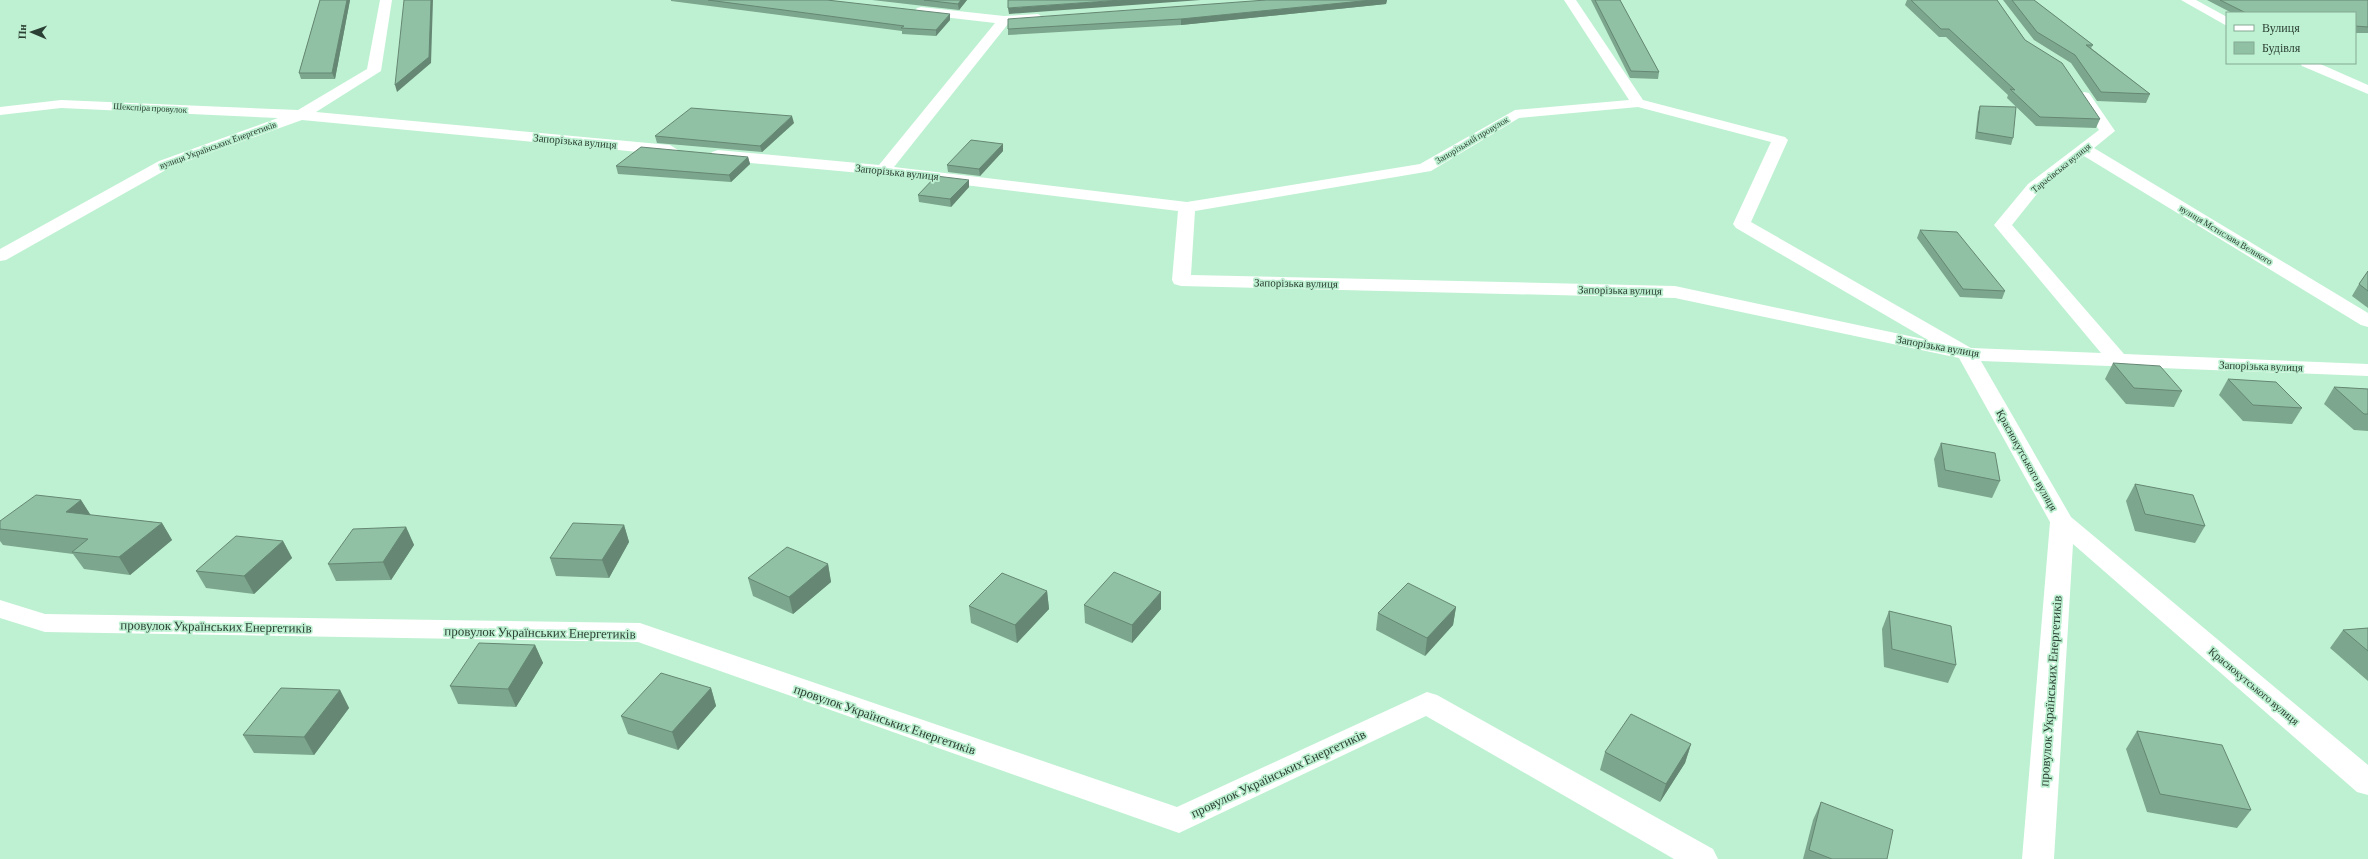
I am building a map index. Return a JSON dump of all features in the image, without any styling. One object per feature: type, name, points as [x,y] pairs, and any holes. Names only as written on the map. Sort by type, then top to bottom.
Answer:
[{"type":"street","name":"вулиця Українських Енергетиків","points":[[0,256],[164,164],[301,115],[374,71],[386,0]]},
{"type":"street","points":[[1570,0],[1638,103]]},
{"type":"street","points":[[2187,0],[2226,21]]},
{"type":"street","points":[[911,10],[1004,20],[1051,17]]},
{"type":"street","points":[[883,170],[1004,20]]},
{"type":"street","points":[[2309,64],[2368,90]]},
{"type":"street","name":"Тарасівська вулиця","points":[[2074,80],[2107,131],[2034,188],[2003,225],[2118,360]]},
{"type":"street","name":"Запорізький провулок","points":[[1187,207],[1425,168],[1515,114],[1638,103],[1780,140],[1742,224],[1967,354]]},
{"type":"street","name":"Шекспіра провулок","points":[[0,111],[61,104],[301,115]]},
{"type":"street","name":"Запорізька вулиця","points":[[301,115],[883,170],[1187,207],[1181,280],[1675,292],[1967,354],[2368,370]]},
{"type":"street","name":"вулиця Мстислава Великого","points":[[2084,149],[2368,321]]},
{"type":"street","name":"Краснокутського вулиця","points":[[1967,354],[2062,522],[2368,783]]},
{"type":"street","name":"провулок Українських Енергетиків","points":[[2038,859],[2062,522]]},
{"type":"street","name":"провулок Українських Енергетиків","points":[[0,609],[45,623],[640,633],[1179,820],[1427,703],[1702,859]]},
{"type":"building","points":[[320,0],[347,0],[332,73],[299,73]]},
{"type":"building","points":[[404,0],[431,0],[429,57],[395,85]]},
{"type":"building","points":[[708,0],[827,0],[950,14],[936,30],[901,28],[904,26]]},
{"type":"building","points":[[924,0],[961,0],[958,4]]},
{"type":"building","points":[[1008,0],[1122,0],[1008,8]]},
{"type":"building","points":[[1266,0],[1372,0],[1181,19],[1008,29],[1008,19]]},
{"type":"building","points":[[1595,0],[1620,0],[1659,72],[1631,71]]},
{"type":"building","points":[[1911,0],[1997,0],[2025,40],[2062,63],[2100,119],[2040,117],[2010,89],[2015,90],[1949,29],[1941,29]]},
{"type":"building","points":[[2012,0],[2034,0],[2093,45],[2086,45],[2150,94],[2101,92],[2075,55],[2037,32]]},
{"type":"building","points":[[2220,0],[2368,0],[2368,27],[2356,26],[2356,12],[2244,12]]},
{"type":"building","points":[[1980,106],[2016,107],[2013,138],[1977,132]]},
{"type":"building","points":[[691,108],[792,116],[760,146],[655,136]]},
{"type":"building","points":[[971,140],[1003,144],[979,169],[947,165]]},
{"type":"building","points":[[641,147],[748,157],[729,175],[616,166]]},
{"type":"building","points":[[936,176],[969,180],[950,199],[918,195]]},
{"type":"building","points":[[1920,230],[1957,232],[2005,291],[1963,289]]},
{"type":"building","points":[[2368,271],[2368,291],[2359,284]]},
{"type":"building","points":[[2113,363],[2160,366],[2182,391],[2134,388]]},
{"type":"building","points":[[2228,379],[2276,382],[2302,408],[2253,405]]},
{"type":"building","points":[[2334,387],[2368,389],[2368,414],[2364,414]]},
{"type":"building","points":[[1941,443],[1995,453],[2000,481],[1945,470]]},
{"type":"building","points":[[2135,484],[2193,495],[2205,526],[2145,514]]},
{"type":"building","points":[[36,495],[81,500],[66,512],[162,523],[119,557],[72,552],[88,539],[0,529],[0,521]]},
{"type":"building","points":[[573,523],[624,525],[602,560],[550,558]]},
{"type":"building","points":[[406,527],[383,562],[328,564],[353,529]]},
{"type":"building","points":[[236,536],[283,541],[244,576],[196,571]]},
{"type":"building","points":[[787,547],[828,564],[789,597],[748,578]]},
{"type":"building","points":[[1114,572],[1161,592],[1132,625],[1084,605]]},
{"type":"building","points":[[1002,573],[1047,591],[1015,625],[969,606]]},
{"type":"building","points":[[1408,583],[1456,607],[1427,638],[1378,613]]},
{"type":"building","points":[[1889,611],[1951,626],[1956,665],[1892,649]]},
{"type":"building","points":[[2368,628],[2368,651],[2343,630]]},
{"type":"building","points":[[479,643],[535,645],[508,689],[450,686]]},
{"type":"building","points":[[661,673],[711,688],[672,732],[621,716]]},
{"type":"building","points":[[281,688],[340,690],[304,737],[243,735]]},
{"type":"building","points":[[1631,714],[1691,744],[1666,784],[1605,752]]},
{"type":"building","points":[[2137,731],[2222,745],[2251,810],[2160,794]]},
{"type":"building","points":[[1821,802],[1893,830],[1887,859],[1832,859],[1809,850]]}]
